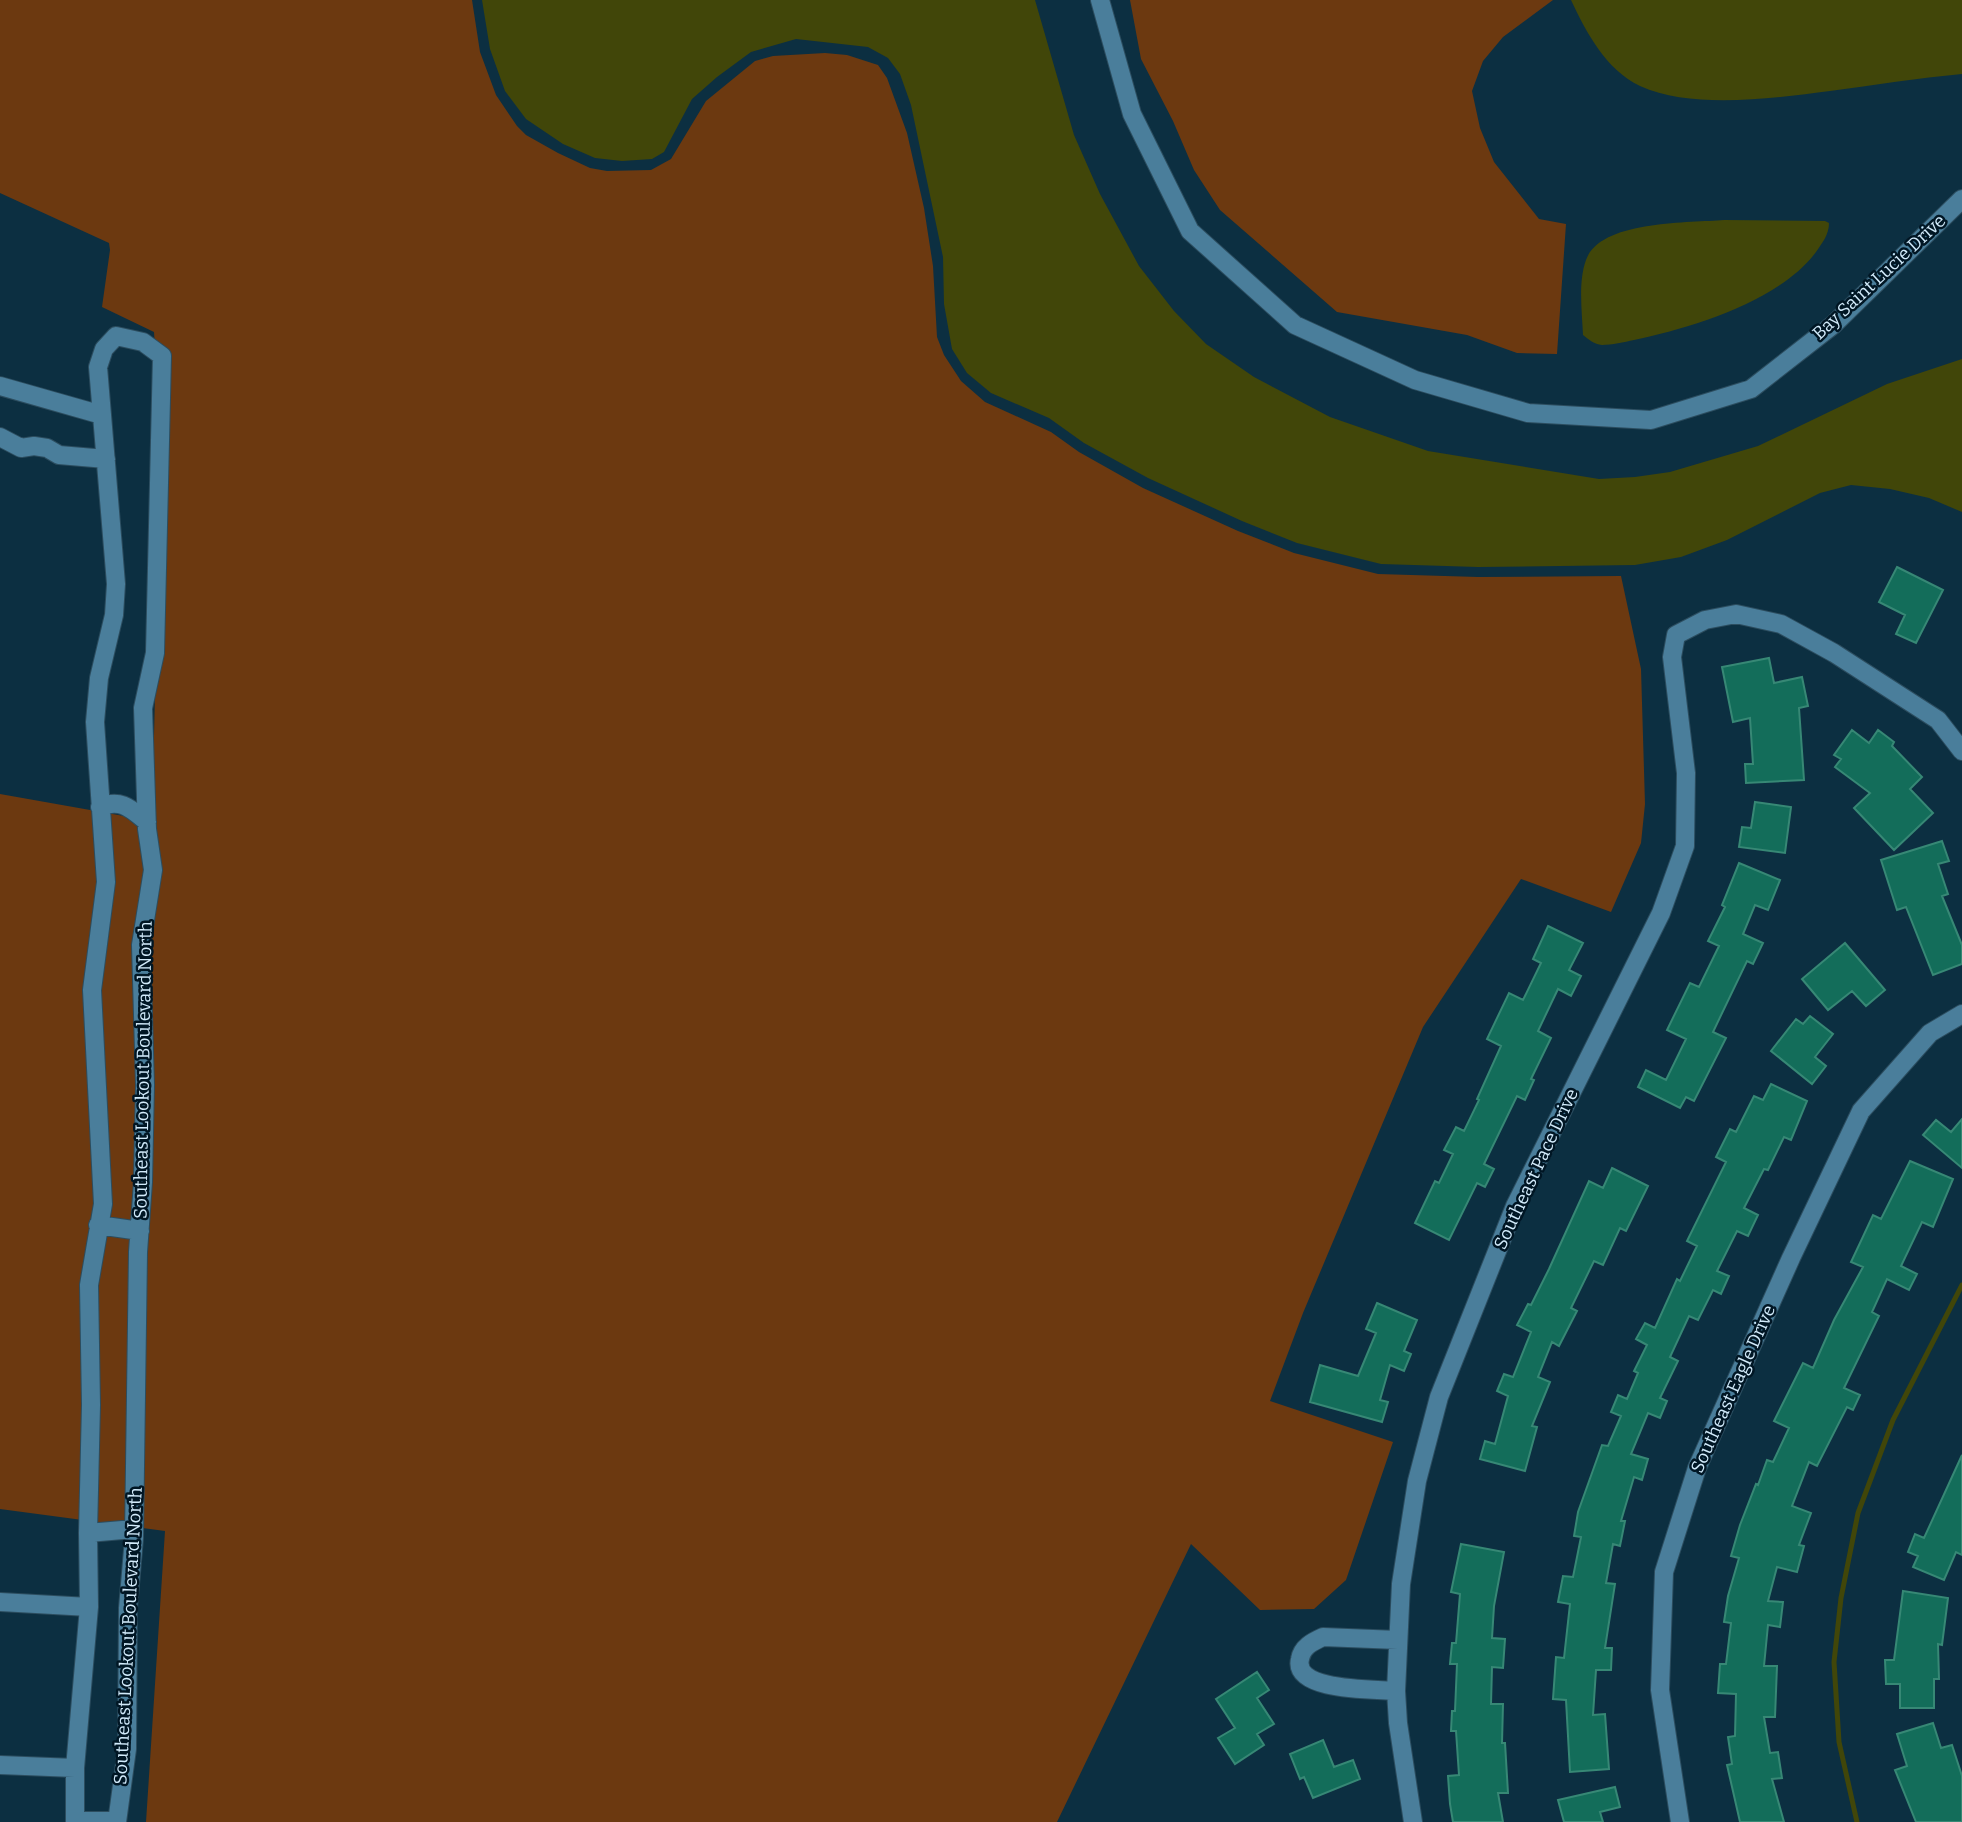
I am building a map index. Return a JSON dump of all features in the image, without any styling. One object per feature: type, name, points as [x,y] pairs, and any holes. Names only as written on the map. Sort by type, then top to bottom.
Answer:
[{"type":"street","name":"Bay Saint Lucie Drive","points":[[1100,0],[1132,114],[1190,231],[1294,326],[1415,380],[1528,414],[1651,420],[1751,388],[1833,325],[1962,199]]},
{"type":"street","name":"Southeast Lookout Boulevard North","points":[[75,1821],[75,1768],[89,1607],[89,1285],[103,1204],[92,990],[106,883],[95,722],[99,678],[114,615],[116,584],[98,367],[104,349],[117,336],[143,342],[162,356],[155,653],[143,708],[147,822],[153,870],[141,945],[145,1085],[134,1529],[128,1608],[127,1749],[117,1821]]},
{"type":"street","points":[[0,386],[102,415]]},
{"type":"street","points":[[0,437],[20,448],[47,448],[59,455],[106,459]]},
{"type":"street","name":"Southeast Pace Drive","points":[[1413,1822],[1398,1723],[1396,1691],[1401,1584],[1417,1481],[1439,1397],[1515,1206],[1661,913],[1685,846],[1686,773],[1672,657],[1676,635],[1705,620],[1736,614],[1781,624],[1834,653],[1938,720],[1962,751]]},
{"type":"street","points":[[100,807],[111,803],[127,806],[147,822]]},
{"type":"street","name":"Southeast Eagle Drive","points":[[1680,1822],[1660,1690],[1664,1572],[1697,1468],[1791,1258],[1861,1111],[1930,1033],[1962,1014]]},
{"type":"street","points":[[98,1225],[140,1231]]},
{"type":"street","points":[[88,1533],[134,1529]]},
{"type":"street","points":[[0,1602],[89,1607]]},
{"type":"street","points":[[1396,1691],[1312,1681],[1303,1675],[1299,1661],[1305,1648],[1323,1637],[1398,1640]]},
{"type":"street","points":[[0,1765],[75,1768]]},
{"type":"street","points":[[75,1821],[117,1821]]},
{"type":"shaded area","points":[[0,0],[472,0],[480,52],[496,95],[517,126],[526,135],[558,153],[590,168],[607,171],[651,170],[671,159],[706,101],[755,61],[773,56],[825,53],[847,55],[878,65],[887,78],[907,133],[924,208],[933,266],[937,337],[944,355],[961,381],[985,402],[1051,432],[1079,452],[1143,488],[1294,553],[1378,574],[1478,577],[1621,576],[1641,669],[1645,804],[1641,843],[1611,912],[1521,879],[1423,1027],[1303,1313],[1270,1401],[1393,1442],[1346,1580],[1314,1609],[1260,1610],[1191,1544],[1057,1822],[146,1822],[165,1531],[0,1509],[0,794],[152,821],[161,439],[154,332],[102,307],[109,243],[0,193]]},
{"type":"shaded area","points":[[482,0],[1035,0],[1074,135],[1100,194],[1139,266],[1174,311],[1206,344],[1254,377],[1330,417],[1428,451],[1599,479],[1670,472],[1758,446],[1887,384],[1962,359],[1962,512],[1929,498],[1890,489],[1851,485],[1820,493],[1727,540],[1681,557],[1635,565],[1478,567],[1381,564],[1297,543],[1148,478],[1084,443],[1049,418],[991,393],[967,373],[952,349],[944,304],[943,257],[911,105],[900,74],[888,58],[868,47],[796,39],[751,52],[692,99],[664,152],[652,159],[622,161],[595,158],[563,144],[526,119],[505,91],[490,49]]},
{"type":"shaded area","points":[[1130,0],[1553,0],[1503,37],[1483,61],[1472,91],[1480,128],[1494,162],[1539,219],[1566,224],[1557,354],[1517,353],[1467,335],[1337,312],[1220,210],[1194,170],[1173,121],[1141,59]]},
{"type":"shaded area","points":[[1571,0],[1962,0],[1962,74],[1759,99],[1684,98],[1640,86],[1617,70],[1590,37]]},
{"type":"shaded area","points":[[1724,220],[1829,223],[1823,242],[1800,269],[1780,285],[1733,310],[1657,335],[1614,344],[1592,342],[1583,335],[1582,278],[1586,260],[1595,247],[1609,237],[1647,226]]},
{"type":"building","points":[[1897,567],[1943,590],[1916,643],[1896,634],[1905,615],[1879,602]]},
{"type":"building","points":[[1769,658],[1774,683],[1802,677],[1808,706],[1799,708],[1804,780],[1746,783],[1745,764],[1753,764],[1750,718],[1733,722],[1722,667]]},
{"type":"building","points":[[1852,730],[1869,743],[1878,730],[1894,742],[1892,746],[1922,777],[1910,789],[1933,813],[1894,850],[1854,808],[1870,793],[1835,767],[1841,759],[1834,755]]},
{"type":"building","points":[[1755,802],[1791,807],[1785,853],[1739,847],[1742,827],[1751,828]]},
{"type":"building","points":[[1942,841],[1949,861],[1938,864],[1948,894],[1942,896],[1962,945],[1962,964],[1933,975],[1906,907],[1897,910],[1881,860]]},
{"type":"building","points":[[1739,863],[1780,880],[1768,910],[1755,905],[1743,934],[1763,943],[1753,964],[1747,961],[1713,1032],[1726,1038],[1694,1101],[1686,1097],[1680,1108],[1638,1087],[1646,1070],[1666,1080],[1686,1039],[1667,1030],[1690,983],[1699,987],[1719,946],[1708,941],[1725,907],[1722,905]]},
{"type":"building","points":[[1548,926],[1583,943],[1569,970],[1581,976],[1571,996],[1558,989],[1538,1031],[1551,1038],[1531,1079],[1534,1080],[1525,1100],[1517,1096],[1484,1164],[1494,1169],[1485,1187],[1477,1183],[1449,1240],[1415,1223],[1435,1181],[1439,1183],[1453,1154],[1444,1150],[1456,1127],[1464,1131],[1501,1046],[1487,1039],[1509,993],[1523,1000],[1541,963],[1533,959]]},
{"type":"building","points":[[1845,943],[1885,990],[1866,1006],[1852,991],[1828,1010],[1802,979]]},
{"type":"building","points":[[1810,1016],[1833,1034],[1815,1057],[1826,1066],[1812,1084],[1771,1051],[1796,1019],[1803,1024]]},
{"type":"building","points":[[1771,1084],[1807,1101],[1791,1140],[1784,1137],[1768,1170],[1764,1169],[1744,1208],[1758,1215],[1748,1236],[1737,1231],[1717,1271],[1729,1276],[1721,1294],[1713,1290],[1698,1320],[1689,1316],[1670,1357],[1678,1361],[1660,1398],[1667,1401],[1660,1418],[1648,1413],[1631,1454],[1648,1459],[1642,1480],[1634,1477],[1621,1521],[1625,1521],[1620,1546],[1613,1544],[1606,1583],[1615,1584],[1605,1648],[1612,1648],[1611,1670],[1596,1670],[1593,1715],[1605,1714],[1609,1769],[1570,1772],[1566,1700],[1553,1699],[1556,1657],[1564,1658],[1570,1604],[1558,1602],[1563,1576],[1573,1577],[1581,1537],[1574,1536],[1578,1512],[1602,1445],[1608,1446],[1621,1416],[1611,1412],[1618,1395],[1627,1399],[1638,1373],[1634,1371],[1647,1345],[1636,1339],[1645,1323],[1655,1328],[1677,1279],[1680,1281],[1697,1246],[1687,1241],[1726,1162],[1716,1157],[1730,1129],[1736,1132],[1754,1096],[1763,1100]]},
{"type":"building","points":[[1962,1119],[1962,1168],[1923,1135],[1936,1120],[1951,1132]]},
{"type":"building","points":[[1910,1161],[1953,1179],[1933,1227],[1922,1222],[1901,1266],[1917,1274],[1909,1290],[1887,1279],[1872,1312],[1879,1316],[1844,1388],[1860,1395],[1853,1410],[1847,1407],[1817,1466],[1809,1462],[1792,1506],[1811,1513],[1799,1545],[1804,1546],[1797,1572],[1777,1567],[1768,1601],[1783,1602],[1780,1627],[1768,1625],[1764,1666],[1777,1666],[1775,1717],[1764,1717],[1770,1753],[1778,1752],[1782,1778],[1772,1779],[1784,1822],[1740,1822],[1727,1765],[1732,1764],[1728,1737],[1735,1736],[1736,1694],[1718,1693],[1720,1664],[1726,1664],[1731,1623],[1724,1622],[1728,1596],[1739,1558],[1731,1556],[1756,1484],[1758,1485],[1767,1460],[1773,1462],[1789,1428],[1774,1421],[1803,1363],[1813,1368],[1834,1320],[1863,1267],[1851,1262],[1873,1215],[1881,1219]]},
{"type":"building","points":[[1612,1168],[1648,1186],[1626,1231],[1620,1228],[1603,1265],[1594,1261],[1571,1308],[1577,1311],[1559,1346],[1552,1342],[1538,1377],[1550,1382],[1532,1426],[1537,1427],[1525,1471],[1480,1459],[1485,1441],[1495,1444],[1508,1396],[1497,1391],[1504,1374],[1513,1377],[1531,1332],[1517,1325],[1528,1304],[1531,1305],[1549,1269],[1589,1181],[1603,1188]]},
{"type":"building","points":[[1377,1303],[1417,1320],[1404,1351],[1411,1354],[1404,1371],[1390,1365],[1380,1400],[1388,1402],[1382,1422],[1310,1402],[1320,1365],[1358,1376],[1376,1333],[1366,1329]]},
{"type":"building","points":[[1962,1455],[1962,1555],[1956,1552],[1944,1580],[1913,1567],[1918,1556],[1908,1552],[1915,1534],[1924,1538]]},
{"type":"building","points":[[1461,1544],[1504,1552],[1494,1606],[1492,1638],[1505,1639],[1503,1668],[1492,1667],[1491,1704],[1503,1704],[1502,1743],[1505,1743],[1508,1793],[1498,1793],[1503,1822],[1453,1822],[1450,1804],[1448,1776],[1459,1775],[1456,1731],[1451,1731],[1452,1711],[1455,1711],[1457,1664],[1450,1664],[1452,1643],[1456,1643],[1460,1594],[1451,1592]]},
{"type":"building","points":[[1903,1591],[1948,1598],[1942,1645],[1938,1644],[1939,1679],[1934,1679],[1934,1708],[1900,1708],[1900,1684],[1886,1684],[1885,1660],[1894,1660]]},
{"type":"building","points":[[1257,1672],[1269,1690],[1257,1698],[1274,1724],[1257,1734],[1264,1745],[1235,1764],[1218,1738],[1235,1728],[1216,1699]]},
{"type":"building","points":[[1933,1723],[1941,1748],[1952,1745],[1962,1776],[1962,1822],[1916,1822],[1895,1770],[1907,1766],[1897,1734]]},
{"type":"building","points":[[1323,1740],[1334,1767],[1353,1760],[1360,1779],[1313,1798],[1304,1777],[1300,1779],[1290,1754]]},
{"type":"building","points":[[1615,1787],[1620,1807],[1600,1812],[1603,1822],[1564,1822],[1558,1800]]},
{"type":"waterway","points":[[1857,1822],[1839,1742],[1834,1662],[1841,1598],[1858,1513],[1893,1420],[1962,1285]]}]
